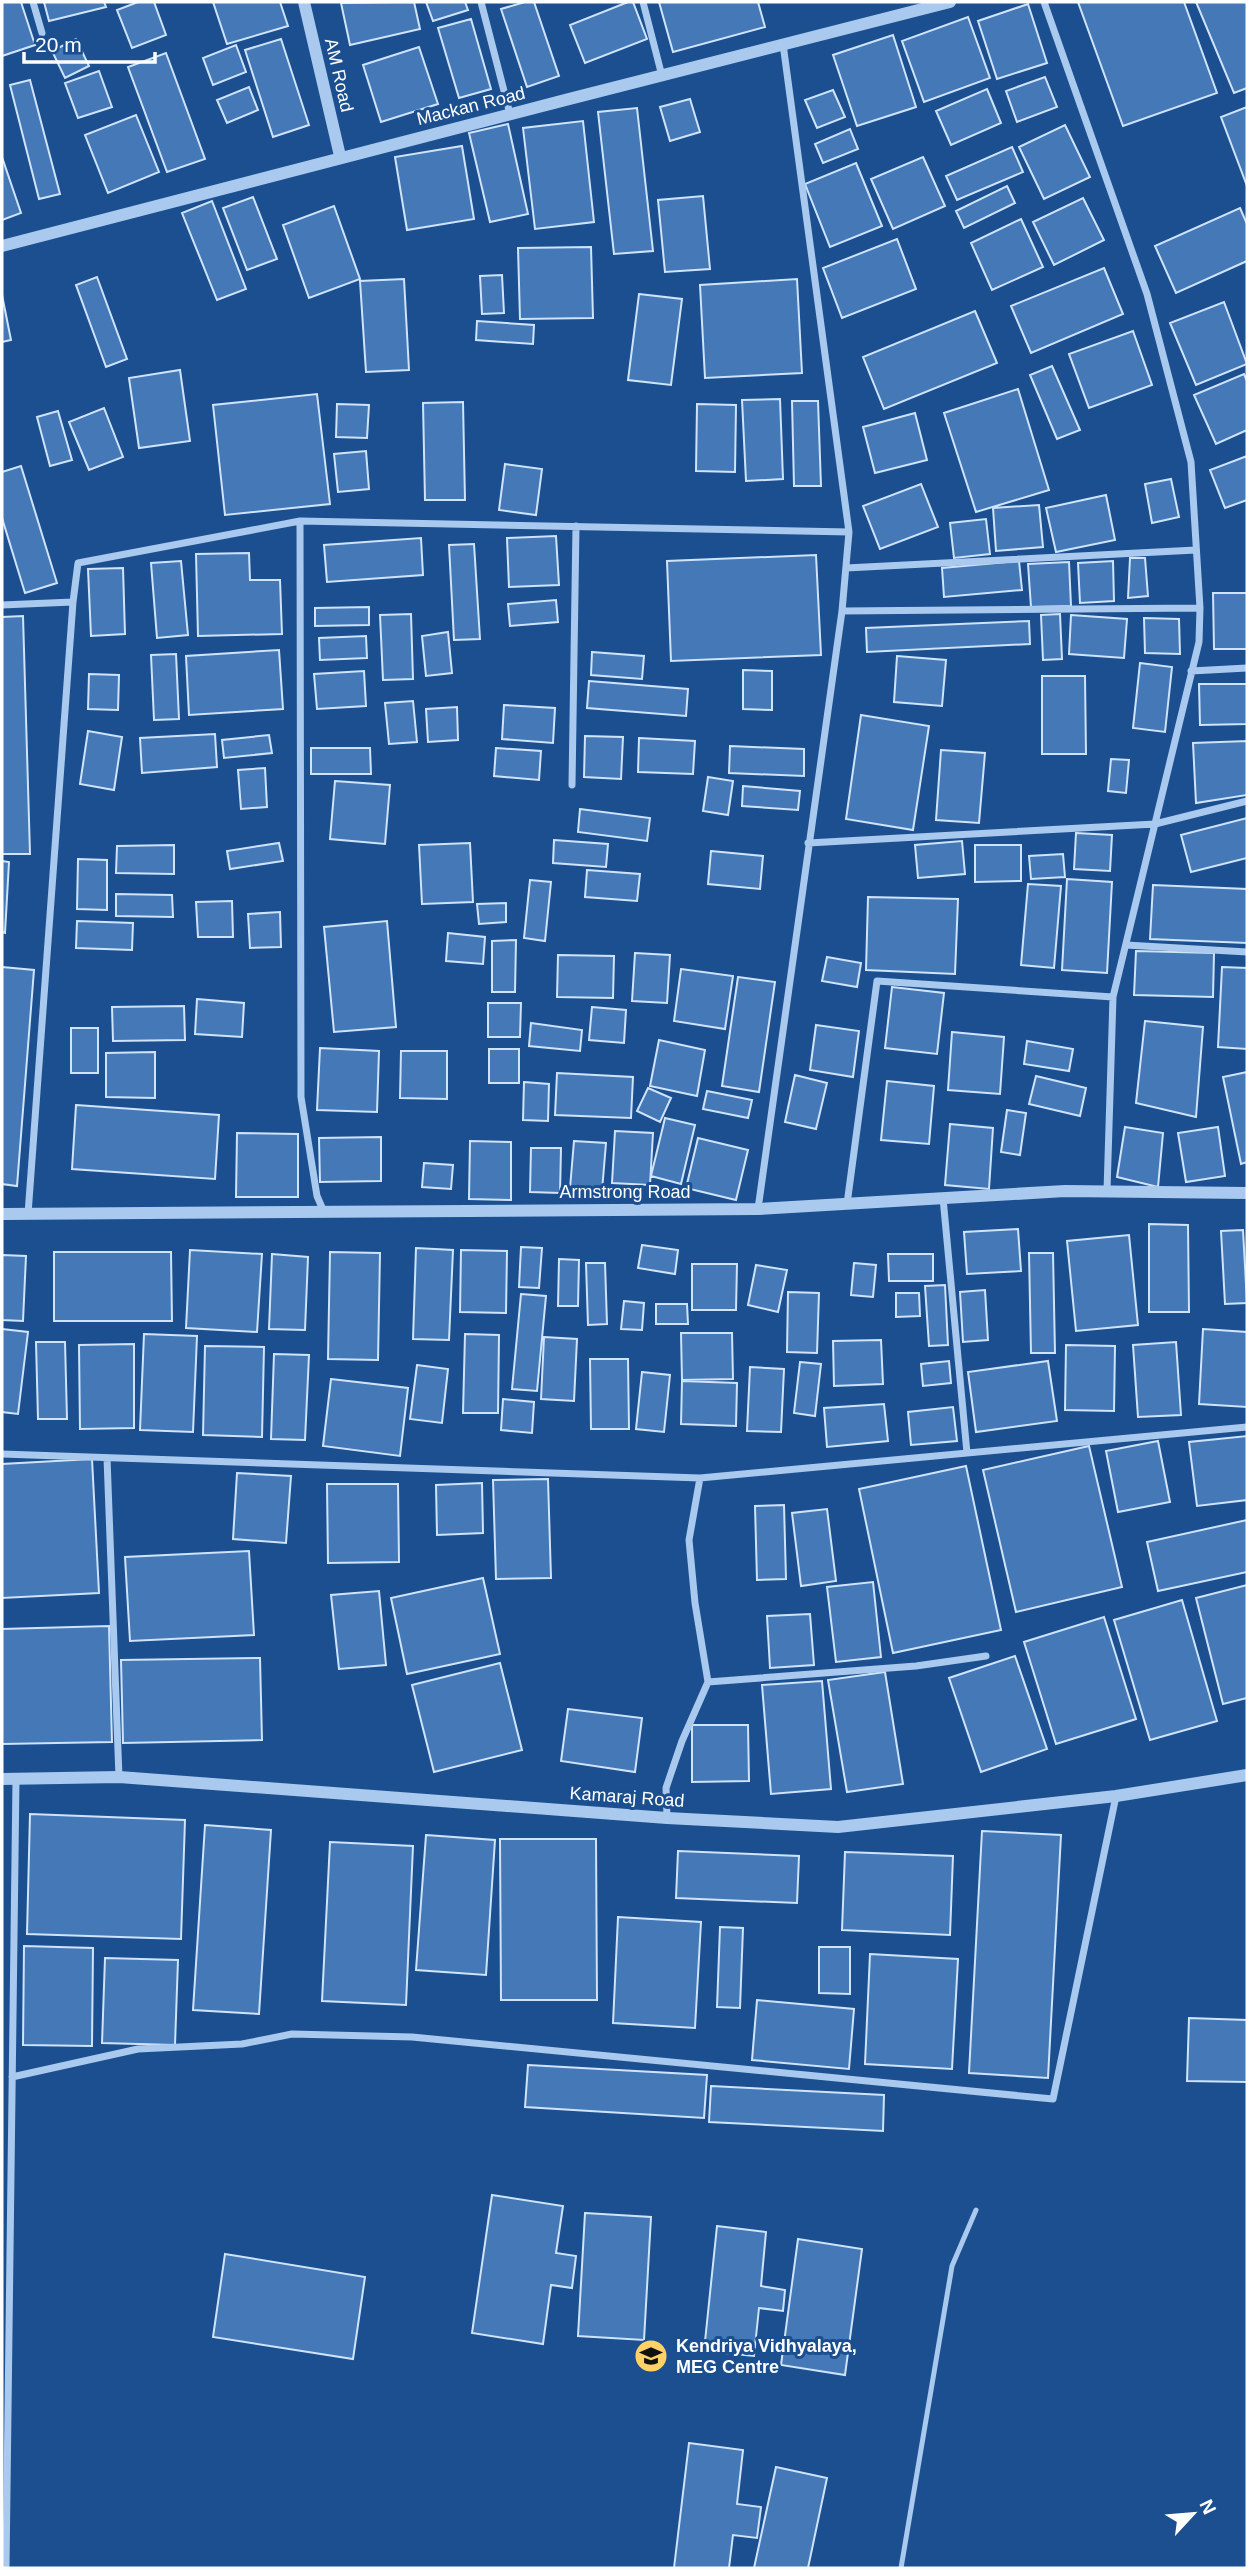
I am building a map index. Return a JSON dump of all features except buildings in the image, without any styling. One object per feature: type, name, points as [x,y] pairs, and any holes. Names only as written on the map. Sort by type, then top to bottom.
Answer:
[{"type":"street","points":[[33,2],[42,33]]},
{"type":"street","name":"AM Road","points":[[304,2],[340,156]]},
{"type":"street","points":[[481,2],[510,114]]},
{"type":"street","points":[[643,2],[662,76]]},
{"type":"street","name":"Mackan Road","points":[[2,246],[340,156],[950,2]]},
{"type":"street","points":[[1044,2],[1147,295],[1191,462],[1200,608],[1199,642],[1113,997],[1107,1191]]},
{"type":"street","points":[[758,1209],[842,611],[849,532],[783,44]]},
{"type":"street","points":[[28,1213],[78,563],[300,521],[849,532]]},
{"type":"street","points":[[300,521],[301,1097],[317,1196],[324,1212]]},
{"type":"street","points":[[572,785],[576,526]]},
{"type":"street","points":[[846,568],[1196,550]]},
{"type":"street","points":[[2,606],[73,602]]},
{"type":"street","points":[[842,611],[1200,608]]},
{"type":"street","points":[[1191,671],[1247,668]]},
{"type":"street","points":[[808,842],[1155,824],[1247,801]]},
{"type":"street","points":[[1126,946],[1247,952]]},
{"type":"street","points":[[847,1204],[877,981],[1113,997]]},
{"type":"street","name":"Armstrong Road","points":[[2,1214],[758,1209],[1065,1191],[1247,1193]]},
{"type":"street","points":[[943,1198],[967,1453]]},
{"type":"street","points":[[2,1454],[700,1478],[1247,1427]]},
{"type":"street","points":[[107,1458],[119,1777]]},
{"type":"street","points":[[667,1818],[666,1788],[682,1741],[708,1682],[695,1603],[689,1540],[700,1478]]},
{"type":"street","points":[[708,1682],[916,1666],[986,1656]]},
{"type":"street","name":"Kamaraj Road","points":[[2,1779],[119,1777],[667,1818],[838,1827],[1116,1796],[1247,1775]]},
{"type":"street","points":[[6,2568],[16,1778]]},
{"type":"street","points":[[12,2077],[138,2049],[242,2044],[292,2034],[359,2035],[412,2037],[1053,2099],[1116,1796]]},
{"type":"lane","points":[[901,2568],[952,2266],[976,2210]]},
{"type":"place","name":"Kendriya Vidhyalaya, MEG Centre","points":[[651,2356]]}]
